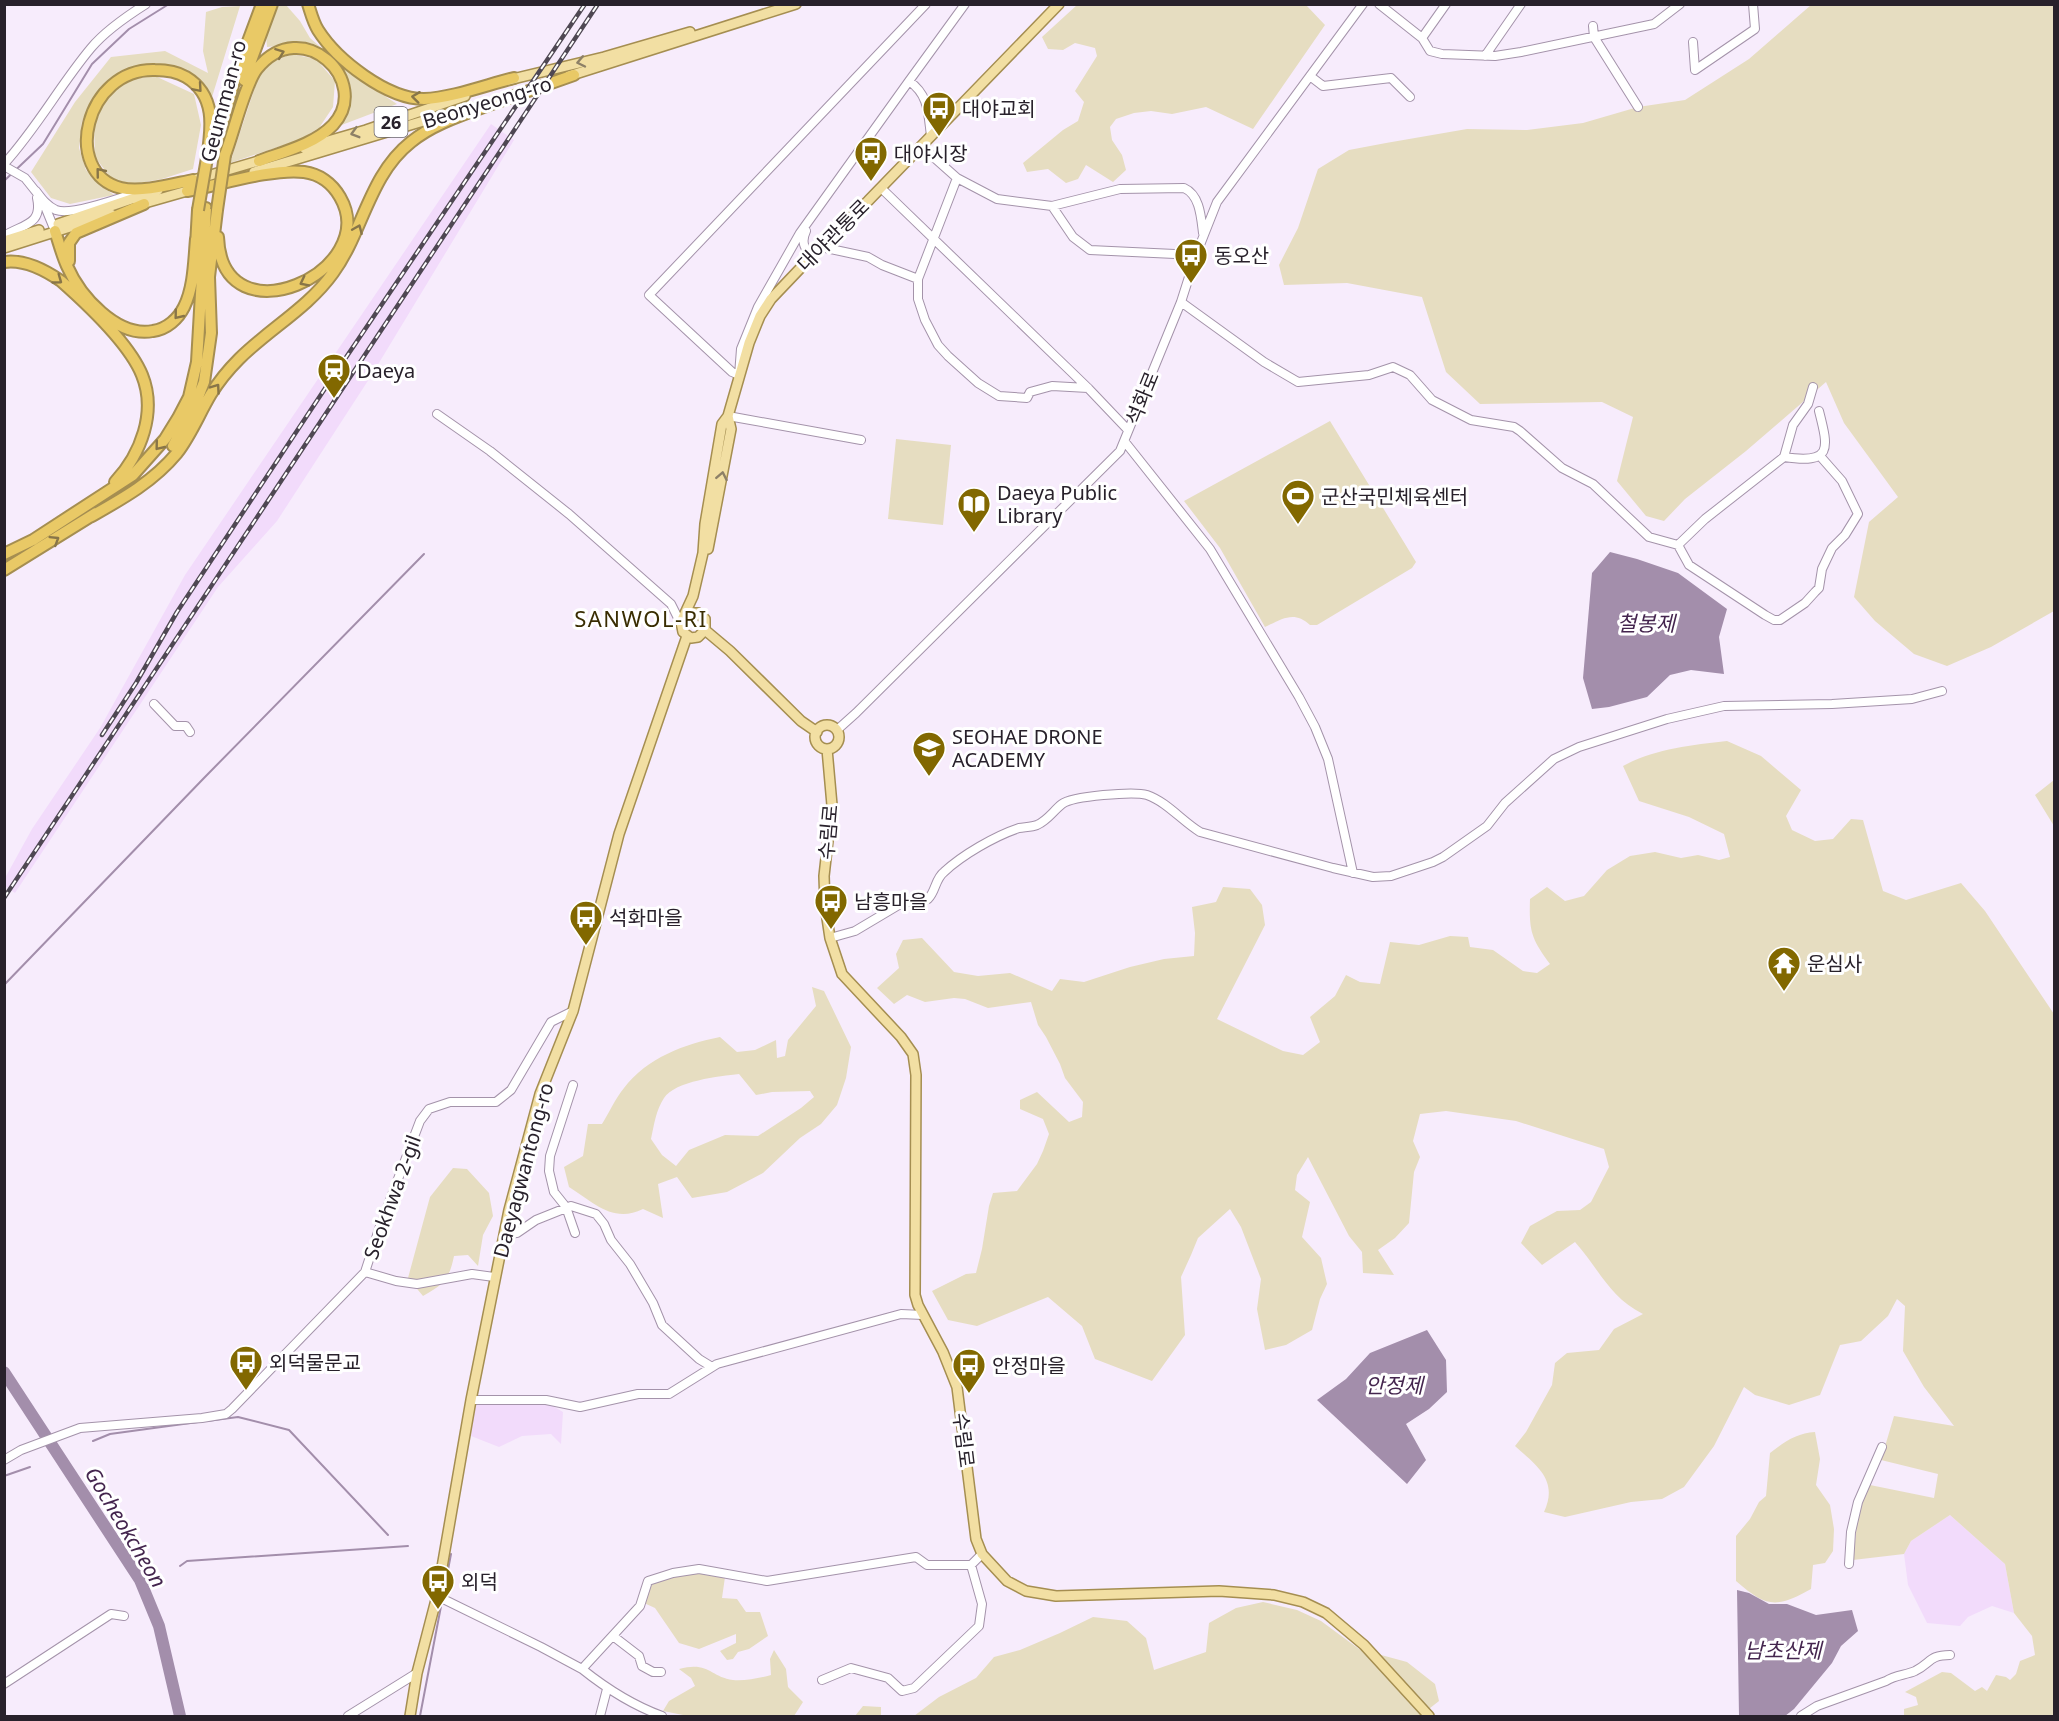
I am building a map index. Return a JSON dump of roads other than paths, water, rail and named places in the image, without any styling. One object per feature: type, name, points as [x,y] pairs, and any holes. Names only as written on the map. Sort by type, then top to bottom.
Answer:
[{"type":"highway","points":[[210,158],[230,92],[254,28],[254,4]]},
{"type":"highway","name":"Geumman-ro","points":[[218,210],[225,155],[254,28],[262,4]]},
{"type":"highway","name":"Geumman-ro","points":[[254,28],[272,4]]},
{"type":"highway","points":[[308,4],[319,31],[345,60],[366,77],[400,95],[420,99],[435,98],[513,78]]},
{"type":"highway","points":[[225,155],[255,70],[269,57],[281,51],[303,49],[320,54],[336,69],[341,80],[344,91],[340,115],[334,124],[320,135],[259,161]]},
{"type":"highway","points":[[193,180],[140,189],[122,188],[101,176],[88,154],[86,135],[90,116],[99,98],[112,84],[131,73],[166,70],[181,74],[195,82],[208,101],[211,116],[210,158]]},
{"type":"highway","points":[[86,514],[137,490],[158,474],[182,446],[212,393],[227,372],[241,357],[297,311],[332,275],[348,251],[379,180],[391,162],[412,141],[447,121],[574,75]]},
{"type":"highway","name":"Geumman-ro","points":[[202,209],[210,158]]},
{"type":"highway","points":[[187,191],[288,171],[312,173],[329,183],[340,197],[347,216],[338,251],[317,275],[293,288],[264,291],[239,282],[224,265],[219,244],[218,210]]},
{"type":"highway","points":[[104,314],[71,266],[69,243],[72,237],[83,229],[144,204]]},
{"type":"highway","points":[[4,570],[86,514],[133,475],[165,439],[189,397],[197,362],[200,325],[202,209]]},
{"type":"highway","points":[[54,229],[68,267],[80,287],[104,314],[128,330],[156,331],[169,325],[178,316],[189,294],[202,209]]},
{"type":"highway","points":[[4,554],[122,496],[154,469],[177,442],[204,382],[211,333],[209,277],[218,210]]},
{"type":"highway","points":[[196,239],[195,270],[200,325]]},
{"type":"highway","points":[[4,262],[29,264],[51,274],[66,285],[121,341],[143,377],[147,390],[147,417],[135,457],[86,514]]},
{"type":"main road","name":"Beonyeong-ro","points":[[4,248],[97,210],[366,130],[513,78],[604,57],[716,26],[778,4]]},
{"type":"main road","name":"Beonyeong-ro","points":[[4,241],[144,204],[351,144],[796,4]]},
{"type":"main road","name":"대야관통로","points":[[728,416],[739,375],[760,316],[771,299],[1059,4]]},
{"type":"main road","points":[[728,416],[731,429],[698,597],[699,608],[706,624],[705,630],[698,637],[687,636],[683,632],[684,617],[693,596],[703,553],[713,473],[722,424],[728,416]]},
{"type":"main road","points":[[684,617],[695,613],[702,616]]},
{"type":"main road","name":"수림로","points":[[705,630],[730,651],[801,721],[817,732],[818,744],[827,749],[832,805],[825,876],[825,905],[830,938],[842,974],[901,1037],[913,1054],[916,1075],[915,1295],[957,1387],[975,1530],[982,1554],[1006,1581],[1026,1591],[1056,1596],[1219,1591],[1274,1595],[1303,1602],[1326,1613],[1364,1645],[1429,1716]]},
{"type":"main road","name":"Daeyagwantong-ro","points":[[410,1716],[417,1673],[440,1598],[471,1400],[504,1234],[540,1094],[573,1011],[619,834],[687,636]]},
{"type":"main road","points":[[817,732],[825,726],[837,730],[838,742],[827,749]]},
{"type":"street","points":[[146,4],[122,20],[92,47],[6,166],[25,178],[50,207],[63,212],[172,184]]},
{"type":"street","points":[[926,4],[649,295],[732,372],[739,375],[741,349],[758,307],[800,233],[965,4]]},
{"type":"street","name":"석화로","points":[[837,730],[1112,460],[1125,442],[1222,193],[1363,4]]},
{"type":"street","points":[[1379,4],[1422,38],[1430,51],[1442,54],[1485,56],[1521,52],[1654,24],[1680,4]]},
{"type":"street","points":[[1422,38],[1446,4]]},
{"type":"street","points":[[1485,56],[1521,4]]},
{"type":"street","points":[[1693,42],[1695,70],[1755,29],[1753,4]]},
{"type":"street","points":[[1593,26],[1594,37],[1638,107]]},
{"type":"street","points":[[1310,76],[1323,86],[1391,78],[1410,98]]},
{"type":"street","points":[[909,81],[920,89],[927,109],[931,136]]},
{"type":"street","points":[[921,146],[957,178],[997,199],[1052,206],[1120,189],[1184,188],[1191,190],[1200,212],[1204,235]]},
{"type":"street","points":[[957,178],[918,279],[918,299],[925,320],[938,345],[978,383],[999,396],[1027,398],[1030,392],[1052,386],[1088,388]]},
{"type":"street","points":[[881,188],[1088,388],[1128,430]]},
{"type":"street","points":[[36,191],[46,207],[54,229]]},
{"type":"street","points":[[4,236],[36,218],[39,208],[36,191]]},
{"type":"street","points":[[811,257],[804,248],[803,239],[821,203]]},
{"type":"street","points":[[1052,206],[1073,237],[1090,250],[1196,255]]},
{"type":"street","points":[[822,247],[868,257],[882,266],[918,279]]},
{"type":"street","points":[[1180,302],[1264,362],[1298,382],[1369,375],[1394,367],[1410,375],[1432,400],[1451,410],[1471,420],[1514,427],[1562,468],[1593,484],[1649,537],[1678,545],[1689,565],[1774,620],[1780,620],[1805,603],[1819,588],[1822,569],[1832,548],[1845,535],[1858,514],[1842,481],[1820,456]]},
{"type":"street","points":[[1678,545],[1705,519],[1784,457],[1793,424],[1808,404],[1813,387]]},
{"type":"street","points":[[1784,457],[1808,459],[1820,456],[1826,449],[1819,411]]},
{"type":"street","points":[[438,413],[492,446],[518,466],[684,617],[569,514],[438,413]]},
{"type":"street","points":[[728,416],[861,440]]},
{"type":"street","points":[[1125,442],[1210,549],[1315,727],[1328,759],[1353,873]]},
{"type":"street","points":[[830,938],[855,931],[902,903],[928,899],[940,875],[964,856],[1012,831],[1037,825],[1051,816],[1062,803],[1077,797],[1145,794],[1171,809],[1182,821],[1200,832],[1353,873],[1373,877],[1391,876],[1438,860],[1487,826],[1505,803],[1554,759],[1579,747],[1667,719],[1724,706],[1832,704],[1912,699],[1941,691]]},
{"type":"street","points":[[154,704],[175,726],[186,726],[190,732]]},
{"type":"street","name":"Seokhwa 2-gil","points":[[4,1460],[27,1448],[76,1429],[192,1419],[226,1414],[232,1410],[365,1272],[420,1121],[429,1109],[450,1102],[496,1102],[511,1090],[551,1022],[573,1011]]},
{"type":"street","points":[[573,1085],[550,1156],[549,1171],[554,1192],[566,1207],[575,1233]]},
{"type":"street","points":[[504,1234],[518,1233],[536,1220],[566,1207],[571,1206],[596,1214],[604,1224],[611,1240],[630,1264],[653,1303],[662,1325],[699,1359],[712,1367]]},
{"type":"street","points":[[365,1272],[417,1284],[472,1274],[494,1277]]},
{"type":"street","points":[[471,1400],[546,1400],[580,1407],[638,1394],[669,1394],[717,1364],[902,1314],[923,1315]]},
{"type":"street","points":[[1849,1564],[1851,1532],[1858,1502],[1882,1447]]},
{"type":"street","points":[[582,1669],[640,1606],[648,1581],[672,1573],[699,1569],[767,1581],[916,1557],[927,1565],[971,1565],[982,1554]]},
{"type":"street","points":[[822,1680],[851,1668],[888,1678],[902,1691],[914,1688],[979,1626],[982,1604],[971,1565]]},
{"type":"street","points":[[440,1598],[541,1647],[582,1669],[608,1689],[641,1708],[662,1716]]},
{"type":"street","points":[[4,1684],[111,1614],[124,1616]]},
{"type":"street","points":[[613,1636],[639,1656],[642,1665],[652,1672],[661,1672]]},
{"type":"street","points":[[1801,1716],[1817,1706],[1894,1676],[1915,1671],[1937,1655],[1950,1655]]},
{"type":"street","points":[[348,1716],[417,1673]]},
{"type":"street","points":[[600,1716],[608,1689]]},
{"type":"water","name":"철봉제","points":[[1610,552],[1678,573],[1727,609],[1719,637],[1724,674],[1691,670],[1670,675],[1647,697],[1592,709],[1583,678],[1592,573]]},
{"type":"water","name":"안정제","points":[[1427,1330],[1446,1360],[1447,1392],[1429,1409],[1406,1424],[1426,1460],[1407,1484],[1317,1400],[1346,1379],[1370,1353]]},
{"type":"water","name":"남초산제","points":[[1737,1590],[1749,1593],[1769,1604],[1787,1604],[1816,1615],[1852,1610],[1858,1631],[1841,1646],[1832,1663],[1794,1709],[1785,1716],[1739,1716]]},
{"type":"waterway","points":[[4,181],[43,144],[92,64],[129,29],[169,4]]},
{"type":"waterway","points":[[4,985],[424,554]]},
{"type":"waterway","name":"Gocheokcheon","points":[[4,1372],[140,1580],[159,1626],[180,1716]]},
{"type":"waterway","points":[[207,1421],[238,1417],[289,1430],[388,1535]]},
{"type":"waterway","points":[[93,1441],[110,1434],[198,1422]]},
{"type":"waterway","points":[[4,1476],[30,1467]]},
{"type":"waterway","points":[[180,1566],[187,1561],[408,1546]]},
{"type":"waterway","points":[[443,1596],[451,1554]]},
{"type":"waterway","points":[[420,1716],[442,1601]]},
{"type":"railway","points":[[102,735],[136,683],[177,612],[585,4]]},
{"type":"railway","points":[[4,898],[598,4]]},
{"type":"place","name":"대야교회","points":[[939,137]]},
{"type":"place","name":"대야시장","points":[[871,182]]},
{"type":"place","name":"동오산","points":[[1191,284]]},
{"type":"place","name":"Daeya","points":[[334,399]]},
{"type":"place","name":"군산국민체육센터","points":[[1298,525]]},
{"type":"place","name":"Daeya Public Library","points":[[974,533]]},
{"type":"place","name":"SEOHAE DRONE ACADEMY","points":[[929,777]]},
{"type":"place","name":"남흥마을","points":[[831,930]]},
{"type":"place","name":"석화마을","points":[[586,946]]},
{"type":"place","name":"운심사","points":[[1784,992]]},
{"type":"place","name":"외덕물문교","points":[[246,1391]]},
{"type":"place","name":"안정마을","points":[[969,1394]]},
{"type":"place","name":"외덕","points":[[438,1610]]},
{"type":"district","name":"SANWOL-RI","points":[[641,618]]}]
